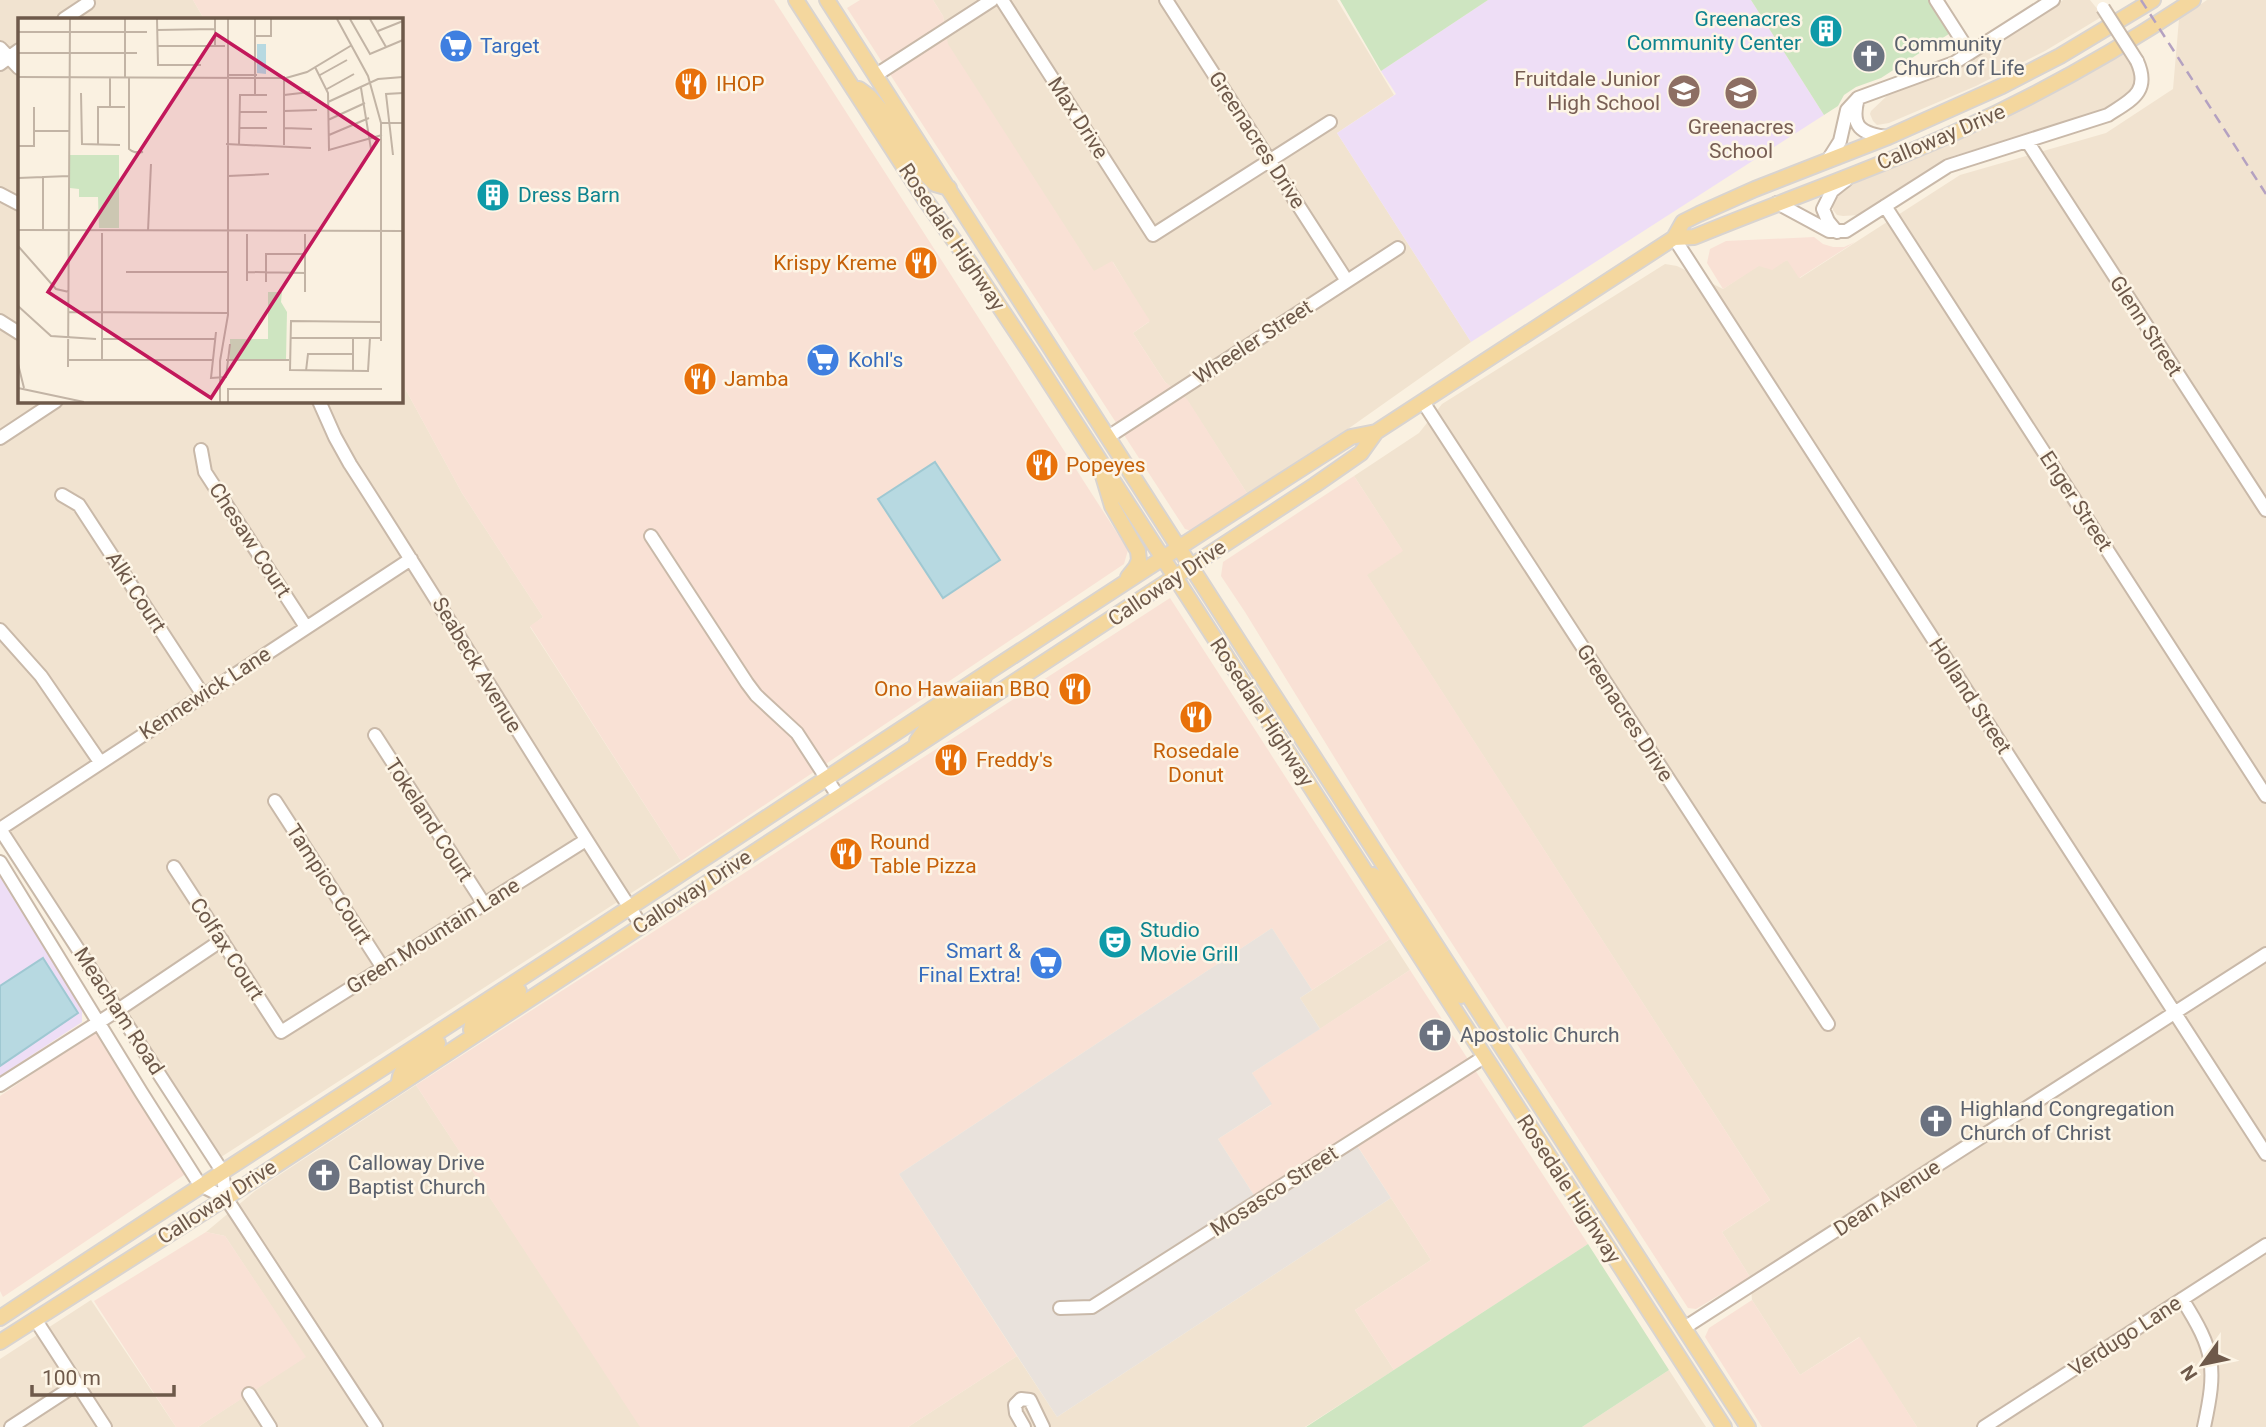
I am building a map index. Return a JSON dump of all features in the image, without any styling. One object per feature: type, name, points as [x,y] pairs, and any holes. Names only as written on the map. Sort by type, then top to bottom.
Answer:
[{"type":"main road","name":"Rosedale Highway","points":[[796,0],[924,198],[1003,312],[1724,1427]]},
{"type":"main road","name":"Rosedale Highway","points":[[827,0],[1746,1427]]},
{"type":"main road","name":"Calloway Drive","points":[[0,1342],[226,1198],[398,1083],[1192,567],[1361,453],[1376,432],[1674,237],[1683,222],[1755,189],[1888,138],[2002,86],[2060,56],[2153,0]]},
{"type":"main road","name":"Calloway Drive","points":[[1674,237],[1695,237],[1956,132],[2015,104],[2127,43],[2193,0]]},
{"type":"main road","points":[[849,82],[870,97],[925,174],[935,184],[948,188]]},
{"type":"main road","name":"Calloway Drive","points":[[0,1318],[827,779],[1122,583],[1350,437],[1376,432]]},
{"type":"main road","points":[[1091,449],[1104,477],[1112,506],[1138,551],[1139,560],[1136,567],[1122,583]]},
{"type":"main road","points":[[910,750],[931,723],[973,697],[985,675]]},
{"type":"main road","points":[[1311,788],[1334,809],[1366,857],[1370,860],[1381,859]]},
{"type":"main road","points":[[1366,873],[1382,881],[1448,981],[1492,1031]]},
{"type":"main road","points":[[471,1036],[472,1025],[518,993],[535,970]]},
{"type":"main road","points":[[398,1083],[400,1073],[444,1040],[463,1017]]},
{"type":"main road","points":[[1582,1208],[1609,1235],[1666,1322],[1678,1330],[1684,1328]]},
{"type":"main road","points":[[0,1332],[46,1301],[55,1290],[57,1280]]},
{"type":"main road","points":[[1690,1374],[1695,1371],[1701,1374],[1730,1417],[1746,1427]]},
{"type":"street","points":[[876,75],[992,0]]},
{"type":"street","name":"Max Drive","points":[[1002,0],[1153,235],[1270,161]]},
{"type":"street","name":"Greenacres Drive","points":[[1166,0],[1347,281]]},
{"type":"street","points":[[1936,0],[1970,53]]},
{"type":"street","points":[[1828,160],[1840,141],[1847,110],[1858,98],[1954,63],[2053,0]]},
{"type":"street","points":[[66,18],[88,3]]},
{"type":"street","points":[[1777,204],[1816,225],[1838,232],[1851,229],[1948,166],[2096,120],[2130,101],[2136,95],[2142,79],[2137,61],[2100,4]]},
{"type":"street","points":[[1858,98],[1854,112],[1858,126],[1867,134],[1888,138]]},
{"type":"street","points":[[1270,161],[1330,122]]},
{"type":"street","name":"Glenn Street","points":[[2027,141],[2266,510]]},
{"type":"street","points":[[1838,232],[1828,221],[1823,209],[1832,191],[1854,174]]},
{"type":"street","points":[[0,194],[18,203]]},
{"type":"street","name":"Enger Street","points":[[1885,206],[2266,796]]},
{"type":"street","name":"Holland Street","points":[[1674,237],[2266,1154]]},
{"type":"street","name":"Wheeler Street","points":[[1108,437],[1398,248]]},
{"type":"street","points":[[0,321],[18,332]]},
{"type":"street","name":"Greenacres Drive","points":[[1423,401],[1828,1024]]},
{"type":"street","points":[[0,438],[54,402]]},
{"type":"street","name":"Seabeck Avenue","points":[[319,402],[350,464],[641,925]]},
{"type":"street","name":"Chesaw Court","points":[[201,450],[205,472],[306,627]]},
{"type":"street","name":"Alki Court","points":[[62,495],[79,505],[203,695]]},
{"type":"street","points":[[652,536],[747,683],[756,695],[797,733],[838,796]]},
{"type":"street","name":"Kennewick Lane","points":[[0,829],[411,559]]},
{"type":"street","points":[[0,630],[41,676],[100,762]]},
{"type":"street","name":"Tokeland Court","points":[[375,735],[484,904]]},
{"type":"street","name":"Tampico Court","points":[[275,800],[383,968]]},
{"type":"street","name":"Meacham Road","points":[[0,829],[222,1171],[226,1198],[376,1427]]},
{"type":"street","name":"Green Mountain Lane","points":[[281,1032],[586,840]]},
{"type":"street","name":"Meacham Road","points":[[0,862],[201,1185],[226,1198]]},
{"type":"street","name":"Colfax Court","points":[[174,867],[281,1032]]},
{"type":"street","points":[[0,1086],[222,940]]},
{"type":"street","name":"Dean Avenue","points":[[1684,1328],[2266,954]]},
{"type":"street","name":"Mosasco Street","points":[[1060,1308],[1092,1307],[1484,1057]]},
{"type":"street","name":"Verdugo Lane","points":[[1984,1427],[2266,1245]]},
{"type":"street","points":[[2182,1299],[2202,1330],[2212,1359],[2212,1391],[2204,1427]]},
{"type":"street","points":[[35,1320],[105,1427]]},
{"type":"street","points":[[11,1427],[77,1384]]},
{"type":"street","points":[[248,1394],[270,1427]]},
{"type":"street","points":[[1024,1427],[1014,1405],[1021,1399],[1030,1400],[1043,1427]]},
{"type":"shaded area","points":[[0,0],[193,0],[203,18],[18,18],[18,402],[402,402],[402,383],[462,493],[543,617],[530,627],[681,861],[218,1159],[125,1020],[0,819]]},
{"type":"shaded area","points":[[193,0],[774,0],[1128,550],[1124,564],[681,861],[530,626],[543,617],[462,493],[402,383],[402,18],[203,18]]},
{"type":"shaded area","points":[[860,0],[933,0],[943,16],[948,44],[1094,271],[1112,261],[1150,321],[1133,333],[1165,382],[1187,399],[1250,498],[1198,533],[1185,529],[847,8]]},
{"type":"shaded area","points":[[933,0],[1337,0],[1394,95],[1337,133],[1471,342],[1250,498],[1187,400],[1165,382],[1133,333],[1149,322],[1113,262],[1094,272],[947,44],[943,16]]},
{"type":"shaded area","points":[[1488,0],[1751,0],[1824,115],[1471,342],[1337,133],[1396,94],[1381,71]]},
{"type":"shaded area","points":[[2063,0],[2090,0],[2103,16],[2045,51],[1976,86],[1889,123],[1877,125],[1873,121],[1871,111],[1890,93],[1958,68]]},
{"type":"shaded area","points":[[2207,0],[2266,0],[2266,1427],[1917,1427],[1859,1337],[1800,1375],[1752,1300],[1750,1277],[1722,1232],[1770,1200],[1366,574],[1402,550],[1354,476],[1419,433],[1442,404],[1665,264],[1677,266],[1723,289],[1759,265],[1788,260],[1800,278],[1960,175],[2106,133],[2173,89],[2179,19]]},
{"type":"shaded area","points":[[2126,52],[2139,71],[2138,81],[2130,95],[2093,114],[1953,156],[1859,215],[1837,215],[1833,210],[1837,197],[1855,183],[1982,130]]},
{"type":"shaded area","points":[[1814,237],[1833,247],[1844,247],[1855,242],[1799,278],[1787,260],[1772,270],[1759,266],[1723,289],[1707,263],[1710,249],[1726,241]]},
{"type":"shaded area","points":[[1354,476],[1403,551],[1367,575],[1770,1200],[1722,1232],[1750,1277],[1696,1309],[1688,1308],[1387,843],[1221,576],[1223,562]]},
{"type":"shaded area","points":[[1170,598],[1390,939],[1312,990],[1272,928],[899,1174],[1017,1356],[908,1427],[640,1427],[416,1085]]},
{"type":"shaded area","points":[[0,877],[82,1008],[82,1022],[0,1076]]},
{"type":"shaded area","points":[[1272,928],[1312,990],[1300,998],[1320,1029],[1252,1073],[1272,1104],[1218,1139],[1257,1200],[1352,1138],[1391,1198],[1057,1417],[899,1174]]},
{"type":"shaded area","points":[[1390,939],[1410,970],[1320,1029],[1300,998]]},
{"type":"shaded area","points":[[1410,970],[1588,1244],[1394,1370],[1355,1310],[1431,1260],[1353,1139],[1257,1200],[1218,1139],[1271,1105],[1252,1073]]},
{"type":"shaded area","points":[[95,1031],[187,1173],[3,1297],[0,1291],[0,1096]]},
{"type":"shaded area","points":[[416,1085],[641,1427],[198,1427],[305,1357],[225,1236],[206,1232],[255,1191]]},
{"type":"shaded area","points":[[1391,1198],[1431,1260],[1355,1310],[1394,1370],[1305,1427],[908,1427],[1017,1356],[1057,1417]]},
{"type":"shaded area","points":[[206,1232],[225,1236],[306,1357],[198,1427],[176,1427],[94,1301]]},
{"type":"shaded area","points":[[91,1300],[176,1427],[0,1427],[0,1359]]},
{"type":"shaded area","points":[[1752,1300],[1800,1375],[1860,1337],[1917,1427],[1762,1427],[1705,1337],[1709,1328]]},
{"type":"shaded area","points":[[1669,1370],[1706,1427],[1582,1427]]},
{"type":"green space","points":[[1340,0],[1488,0],[1381,71]]},
{"type":"green space","points":[[1751,0],[1935,0],[1955,30],[1881,78],[1856,87],[1844,95],[1838,106],[1824,115]]},
{"type":"green space","points":[[1588,1244],[1669,1370],[1582,1427],[1306,1427]]},
{"type":"water","points":[[935,462],[1000,560],[943,598],[878,499]]},
{"type":"water","points":[[43,958],[78,1013],[0,1066],[0,986]]},
{"type":"railway","points":[[2141,0],[2266,194]]},
{"type":"place","name":"Greenacres Community Center","points":[[1826,31]]},
{"type":"place","name":"Target","points":[[456,46]]},
{"type":"place","name":"Community Church of Life","points":[[1869,56]]},
{"type":"place","name":"IHOP","points":[[691,84]]},
{"type":"place","name":"Fruitdale Junior High School","points":[[1684,91]]},
{"type":"place","name":"Greenacres School","points":[[1741,93]]},
{"type":"place","name":"Dress Barn","points":[[493,195]]},
{"type":"place","name":"Krispy Kreme","points":[[921,263]]},
{"type":"place","name":"Kohl's","points":[[823,360]]},
{"type":"place","name":"Jamba","points":[[700,379]]},
{"type":"place","name":"Popeyes","points":[[1042,465]]},
{"type":"place","name":"Ono Hawaiian BBQ","points":[[1075,689]]},
{"type":"place","name":"Rosedale Donut","points":[[1196,717]]},
{"type":"place","name":"Freddy's","points":[[951,760]]},
{"type":"place","name":"Round Table Pizza","points":[[846,854]]},
{"type":"place","name":"Studio Movie Grill","points":[[1115,942]]},
{"type":"place","name":"Smart & Final Extra!","points":[[1046,963]]},
{"type":"place","name":"Apostolic Church","points":[[1435,1035]]},
{"type":"place","name":"Highland Congregation Church of Christ","points":[[1936,1121]]},
{"type":"place","name":"Calloway Drive Baptist Church","points":[[324,1175]]}]
